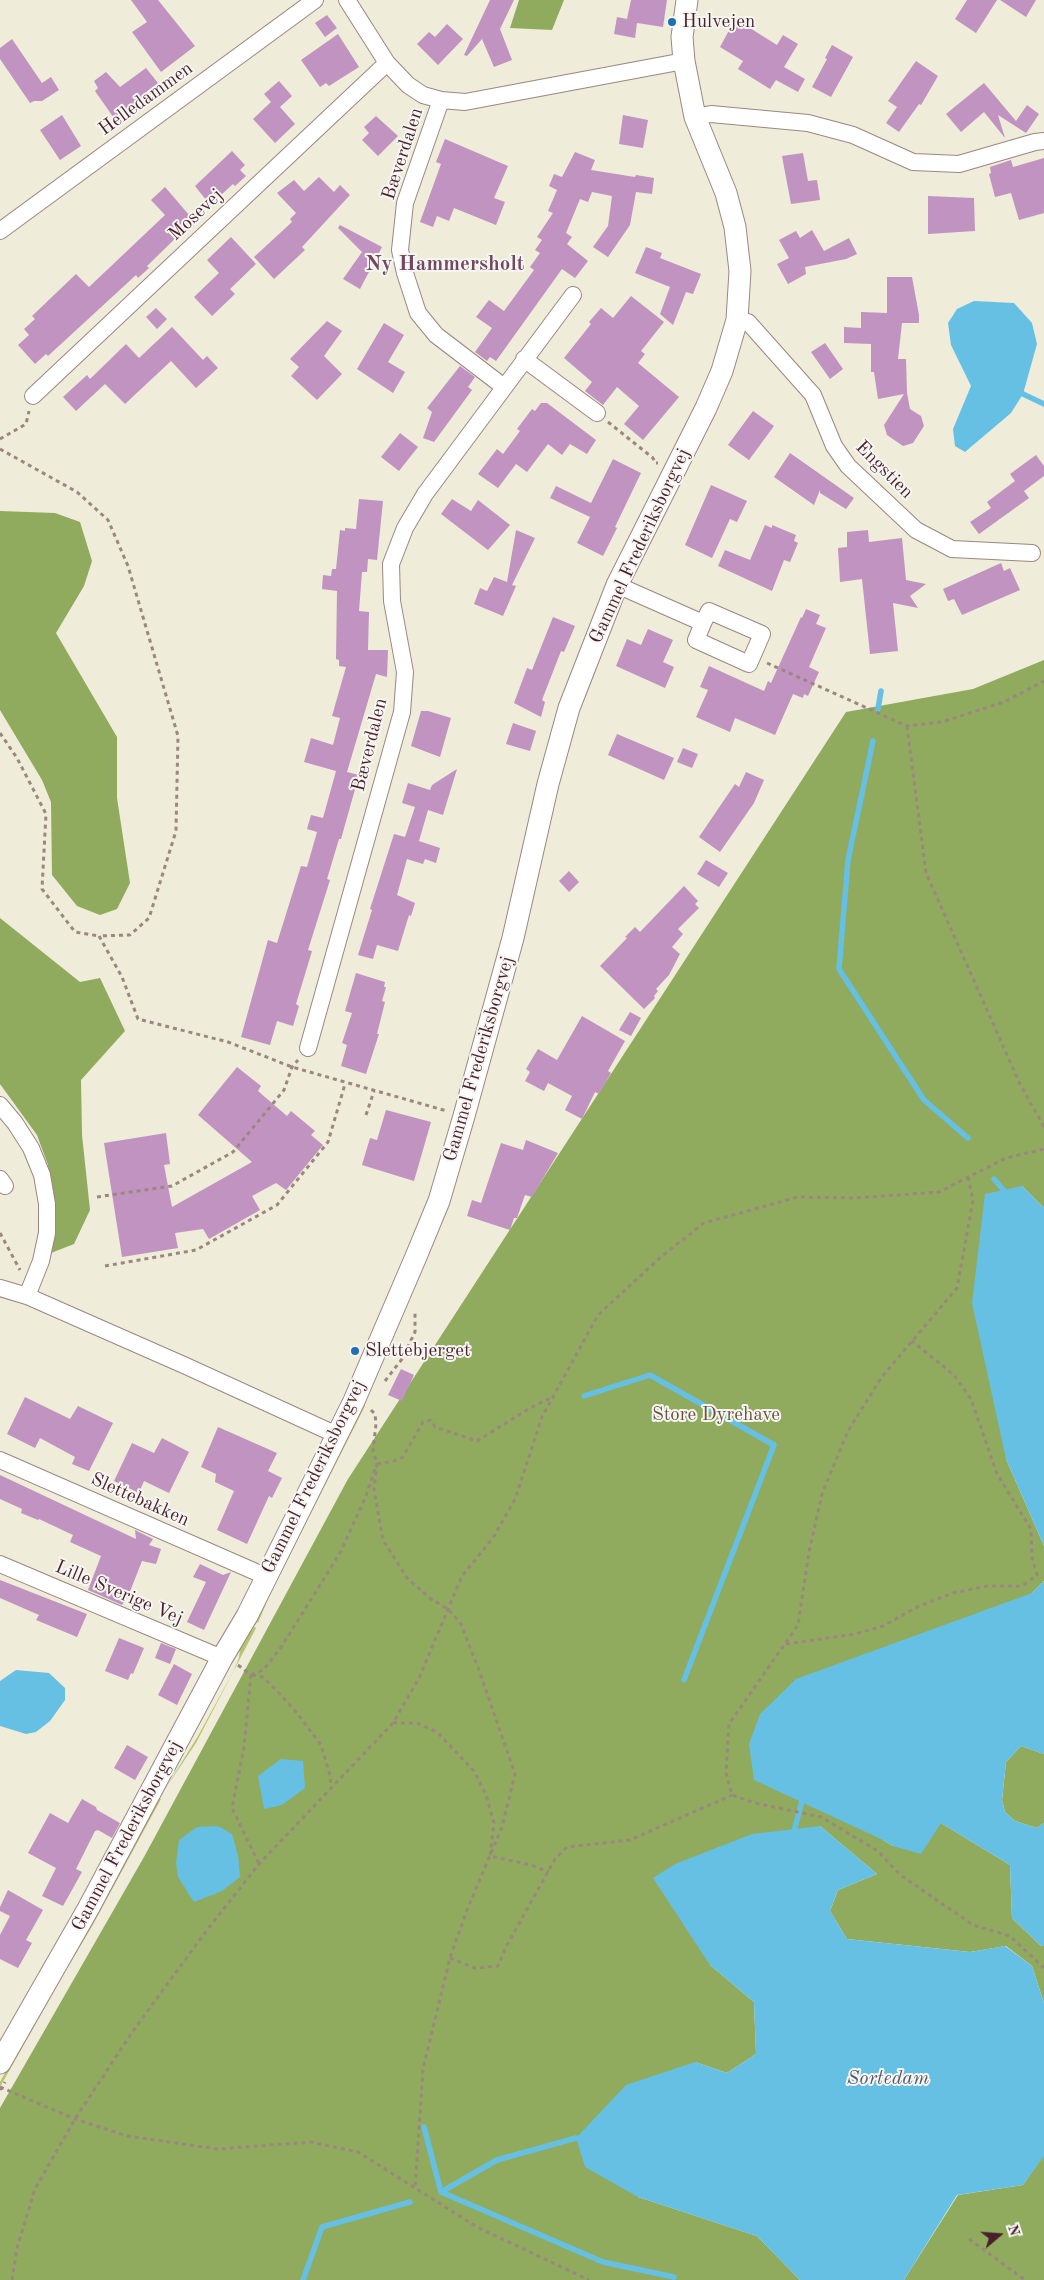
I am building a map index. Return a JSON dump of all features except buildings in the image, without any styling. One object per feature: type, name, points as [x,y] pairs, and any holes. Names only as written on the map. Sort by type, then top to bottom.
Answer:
[{"type":"street","name":"Helledammen","points":[[0,231],[315,0]]},
{"type":"street","points":[[347,0],[387,63],[408,85],[423,95],[442,100],[465,102],[684,61]]},
{"type":"street","name":"Gammel Frederiksborgvej","points":[[3,2071],[246,1616],[337,1435],[439,1201],[513,938],[548,784],[566,718],[617,585],[706,408],[722,371],[737,320],[740,271],[735,227],[726,193],[695,118],[684,61],[682,37],[687,0]]},
{"type":"street","name":"Mosevej","points":[[33,396],[387,63]]},
{"type":"street","name":"Bæverdalen","points":[[442,100],[405,203],[400,250],[403,266],[418,312],[436,336],[504,387]]},
{"type":"street","points":[[695,118],[711,114],[808,123],[854,135],[913,162],[959,164],[1044,141]]},
{"type":"street","name":"Bæverdalen","points":[[308,1048],[402,712],[404,672],[392,601],[391,564],[405,528],[425,494],[524,359],[574,295]]},
{"type":"street","name":"Engstien","points":[[737,320],[748,322],[812,395],[834,446],[848,466],[916,530],[952,549],[1032,553]]},
{"type":"street","points":[[524,359],[597,413]]},
{"type":"street","points":[[617,585],[703,623]]},
{"type":"street","points":[[709,611],[762,634],[749,664],[696,640],[703,623],[709,611]]},
{"type":"street","points":[[0,1105],[15,1123],[31,1148],[42,1175],[47,1204],[47,1233],[41,1262],[30,1289]]},
{"type":"street","points":[[0,1288],[30,1289],[186,1366],[337,1435]]},
{"type":"street","name":"Slettebakken","points":[[0,1460],[265,1576]]},
{"type":"street","name":"Lille Sverige Vej","points":[[0,1564],[222,1658]]},
{"type":"path","points":[[0,439],[26,424],[33,396]]},
{"type":"path","points":[[597,413],[654,458],[655,463],[659,463],[672,473]]},
{"type":"path","points":[[0,449],[77,492],[108,520],[128,566],[178,736],[176,831],[149,918],[130,935],[99,936],[75,932],[42,888],[46,814],[17,758],[0,733]]},
{"type":"path","points":[[749,664],[766,662],[907,726],[942,722],[1004,702],[1044,680]]},
{"type":"path","points":[[907,726],[926,873],[1020,1084],[1044,1127]]},
{"type":"path","points":[[99,936],[122,977],[138,1019],[228,1042],[292,1067],[345,1084],[464,1116]]},
{"type":"path","points":[[97,1197],[172,1186],[233,1152],[284,1090],[292,1067],[308,1048]]},
{"type":"path","points":[[105,1266],[196,1250],[277,1205],[328,1142],[345,1084]]},
{"type":"path","points":[[366,1115],[374,1091]]},
{"type":"path","points":[[12,2280],[17,2248],[35,2189],[75,2119],[133,2031],[207,1930],[259,1864],[392,1723],[420,1678],[462,1576],[492,1538],[515,1499],[542,1417],[598,1315],[662,1256],[704,1223],[798,1197],[855,1198],[939,1192],[1006,1158],[1044,1149]]},
{"type":"path","points":[[732,1795],[726,1773],[729,1724],[798,1625],[808,1552],[822,1494],[848,1431],[881,1378],[957,1288],[973,1200],[968,1177]]},
{"type":"path","points":[[0,1233],[30,1289]]},
{"type":"path","points":[[384,1382],[402,1359],[415,1332],[415,1307]]},
{"type":"path","points":[[785,1644],[855,1634],[883,1626],[917,1607],[953,1593],[987,1586],[1022,1586],[1037,1575],[1032,1558],[1031,1529],[997,1474],[971,1399],[954,1375],[912,1341]]},
{"type":"path","points":[[355,1397],[367,1405],[375,1414],[376,1424],[373,1451],[377,1463],[374,1489],[383,1540],[407,1578],[431,1599],[448,1609],[460,1622],[479,1670],[515,1774],[502,1827],[467,1910],[450,1958],[423,2069],[415,2189]]},
{"type":"path","points":[[377,1463],[394,1461],[403,1457],[423,1422],[431,1420],[435,1427],[477,1441],[530,1408],[553,1397]]},
{"type":"path","points":[[251,1675],[263,1670],[280,1649],[340,1553],[366,1496],[377,1463]]},
{"type":"path","points":[[237,1675],[242,1666],[251,1675],[263,1677],[297,1713],[321,1745],[332,1787]]},
{"type":"path","points":[[251,1675],[244,1746],[232,1808],[259,1864]]},
{"type":"path","points":[[392,1723],[417,1723],[437,1732],[474,1771],[486,1795],[494,1823],[490,1856]]},
{"type":"path","points":[[450,1958],[475,1968],[498,1966],[506,1947],[555,1859],[567,1847],[630,1840],[732,1795],[755,1803],[821,1817],[878,1851],[899,1874],[973,1925],[1010,1936],[1044,1968]]},
{"type":"path","points":[[490,1856],[531,1865],[549,1872]]},
{"type":"path","points":[[3,2071],[0,2088],[75,2119],[127,2136],[218,2149],[311,2142],[358,2152],[477,2227],[589,2280]]},
{"type":"path","points":[[969,2239],[1025,2280]]},
{"type":"green space","points":[[519,0],[564,0],[552,30],[510,28]]},
{"type":"green space","points":[[0,511],[55,513],[80,522],[92,561],[84,586],[56,633],[117,737],[117,798],[130,883],[117,909],[100,915],[77,906],[52,875],[51,802],[42,780],[0,710]]},
{"type":"green space","name":"Store Dyrehave","points":[[1044,660],[1044,1208],[1022,1186],[1006,1459],[1044,1546],[1044,1581],[1032,1593],[883,1840],[893,1846],[941,1823],[1010,1865],[1012,1918],[1041,1946],[1044,1946],[1044,2003],[1032,1966],[1006,1946],[970,1952],[847,1939],[830,1911],[838,1890],[877,1874],[820,1826],[710,1965],[754,2002],[756,2054],[727,2073],[695,2062],[638,2197],[757,2236],[800,2280],[0,2280],[0,2108],[144,1857],[348,1479],[846,712],[973,689]]},
{"type":"green space","points":[[0,918],[80,982],[100,978],[125,1031],[81,1080],[82,1135],[90,1210],[74,1244],[51,1253],[48,1165],[37,1135],[0,1084]]},
{"type":"green space","points":[[363,1404],[365,1406],[270,1594],[258,1623],[271,1587]]},
{"type":"green space","points":[[254,1627],[256,1628],[196,1743],[165,1789],[198,1736],[233,1672],[239,1658],[240,1648]]},
{"type":"green space","points":[[1021,1746],[1044,1754],[1044,1823],[1037,1828],[1015,1821],[1005,1812],[1002,1800],[1006,1762]]},
{"type":"green space","points":[[159,1798],[161,1799],[91,1928],[63,1975],[62,1974]]},
{"type":"green space","points":[[56,1983],[58,1984],[0,2087],[0,2082]]},
{"type":"green space","points":[[1044,2155],[1044,2280],[904,2280],[958,2195],[1023,2185]]},
{"type":"water","points":[[974,301],[1014,303],[1032,323],[1037,344],[1023,394],[1011,413],[965,452],[955,446],[953,429],[971,386],[951,345],[948,323],[957,309]]},
{"type":"water","points":[[1022,1186],[1044,1208],[1044,1546],[1006,1459],[972,1303],[985,1194]]},
{"type":"water","points":[[1044,1581],[1044,1754],[1021,1746],[1006,1762],[1002,1800],[1005,1812],[1015,1821],[1037,1828],[1044,1823],[1044,1946],[1041,1946],[1012,1918],[1010,1865],[941,1823],[921,1854],[893,1846],[754,1780],[749,1744],[760,1714],[796,1679],[1032,1593]]},
{"type":"water","points":[[16,1670],[49,1673],[65,1688],[65,1700],[50,1721],[36,1732],[26,1734],[0,1726],[0,1681]]},
{"type":"water","points":[[281,1759],[303,1761],[305,1788],[282,1805],[264,1809],[258,1776]]},
{"type":"water","points":[[218,1826],[232,1834],[238,1855],[240,1877],[222,1891],[194,1902],[178,1877],[176,1863],[179,1840],[197,1827]]},
{"type":"water","name":"Sortedam","points":[[820,1826],[877,1874],[838,1890],[830,1911],[847,1939],[970,1952],[1005,1946],[1032,1966],[1044,2003],[1044,2156],[1023,2185],[957,2195],[904,2280],[800,2280],[757,2236],[638,2197],[585,2167],[576,2138],[626,2085],[695,2062],[727,2073],[756,2054],[754,2002],[710,1965],[653,1878],[675,1864],[752,1834]]},
{"type":"waterway","points":[[1023,394],[1044,404]]},
{"type":"waterway","points":[[878,709],[881,691]]},
{"type":"waterway","points":[[873,741],[848,860],[839,969],[924,1100],[968,1138]]},
{"type":"waterway","points":[[994,1179],[1007,1194]]},
{"type":"waterway","points":[[584,1396],[650,1375],[774,1445],[684,1680]]},
{"type":"waterway","points":[[793,1835],[803,1797]]},
{"type":"waterway","points":[[424,2127],[441,2192]]},
{"type":"waterway","points":[[441,2192],[497,2160],[576,2138]]},
{"type":"waterway","points":[[441,2192],[603,2262],[674,2277]]},
{"type":"waterway","points":[[303,2280],[322,2227],[410,2202]]},
{"type":"place","name":"Hulvejen","points":[[672,22]]},
{"type":"place","name":"Slettebjerget","points":[[355,1351]]},
{"type":"district","name":"Ny Hammersholt","points":[[445,264]]}]
